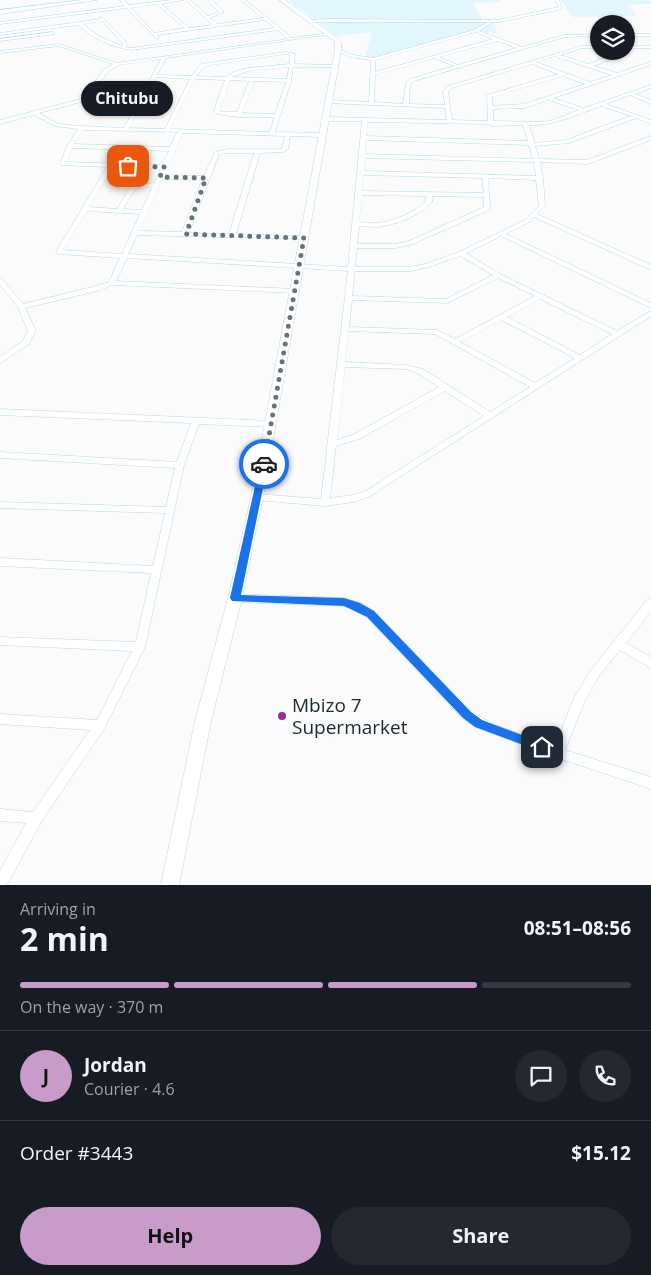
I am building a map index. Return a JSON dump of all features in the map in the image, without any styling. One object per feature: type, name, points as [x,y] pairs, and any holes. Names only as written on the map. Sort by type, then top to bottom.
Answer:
[{"type":"street","points":[[0,12],[94,0]]},
{"type":"street","points":[[122,0],[174,56]]},
{"type":"street","points":[[0,23],[181,0]]},
{"type":"street","points":[[188,0],[216,26]]},
{"type":"street","points":[[208,17],[222,12],[210,0]]},
{"type":"street","points":[[243,0],[291,39]]},
{"type":"street","points":[[170,885],[203,721],[235,598],[258,497],[338,50],[338,42],[282,0]]},
{"type":"street","points":[[312,22],[326,20],[511,20],[561,8],[557,0]]},
{"type":"street","points":[[158,3],[188,29]]},
{"type":"street","points":[[96,11],[125,44],[124,48]]},
{"type":"street","points":[[153,34],[266,19]]},
{"type":"street","points":[[0,34],[104,20]]},
{"type":"street","points":[[338,50],[352,56],[373,59],[476,31],[493,21]]},
{"type":"street","points":[[79,23],[90,34],[124,48],[132,49],[278,29]]},
{"type":"street","points":[[48,27],[60,42],[58,45]]},
{"type":"street","points":[[476,31],[523,49]]},
{"type":"street","points":[[0,40],[53,33]]},
{"type":"street","points":[[0,122],[83,100],[107,70],[117,64],[329,34]]},
{"type":"street","points":[[405,105],[407,103],[409,81],[568,36],[590,35]]},
{"type":"street","points":[[637,35],[651,35]]},
{"type":"street","points":[[637,35],[649,47]]},
{"type":"street","points":[[373,74],[498,39]]},
{"type":"street","points":[[0,52],[58,45],[117,64]]},
{"type":"street","points":[[450,123],[445,92],[450,88],[590,47]]},
{"type":"street","points":[[635,47],[649,47]]},
{"type":"street","points":[[167,130],[194,76],[203,65],[286,53],[293,54],[289,81],[272,133]]},
{"type":"street","points":[[557,56],[618,75]]},
{"type":"street","points":[[436,57],[459,67]]},
{"type":"street","points":[[126,128],[156,76],[164,58]]},
{"type":"street","points":[[371,104],[373,59]]},
{"type":"street","points":[[486,59],[494,63]]},
{"type":"street","points":[[589,66],[606,60]]},
{"type":"street","points":[[534,63],[590,84]]},
{"type":"street","points":[[490,108],[518,108],[651,63]]},
{"type":"street","points":[[278,116],[222,114],[217,112],[228,78],[237,73],[292,65],[335,66]]},
{"type":"street","points":[[503,66],[511,70]]},
{"type":"street","points":[[491,124],[489,96],[564,74]]},
{"type":"street","points":[[156,76],[289,81]]},
{"type":"street","points":[[240,115],[252,79]]},
{"type":"street","points":[[325,119],[526,125],[550,122],[651,86]]},
{"type":"street","points":[[631,94],[651,102]]},
{"type":"street","points":[[548,98],[584,110]]},
{"type":"street","points":[[328,102],[448,107]]},
{"type":"street","points":[[602,104],[651,122]]},
{"type":"street","points":[[35,113],[57,125],[82,128],[322,135]]},
{"type":"street","points":[[363,138],[532,144],[567,142],[637,116]]},
{"type":"street","points":[[325,503],[346,329],[350,269],[355,246],[364,120]]},
{"type":"street","points":[[110,166],[59,252],[350,269],[420,268],[461,253],[501,234],[534,215],[542,206],[537,161],[526,125]]},
{"type":"street","points":[[82,128],[70,146],[63,164],[164,167]]},
{"type":"street","points":[[112,283],[181,130]]},
{"type":"street","points":[[186,234],[217,153],[228,150],[275,152],[285,149],[288,134]]},
{"type":"street","points":[[362,156],[588,162],[651,138]]},
{"type":"street","points":[[70,146],[173,148]]},
{"type":"street","points":[[232,235],[257,152]]},
{"type":"street","points":[[360,174],[540,178]]},
{"type":"street","points":[[355,246],[396,246],[411,243],[485,210],[487,207],[487,195],[485,176]]},
{"type":"street","points":[[160,177],[206,178]]},
{"type":"street","points":[[119,211],[133,187],[156,185]]},
{"type":"street","points":[[359,193],[487,195]]},
{"type":"street","points":[[356,224],[391,222],[424,207],[429,202],[429,195]]},
{"type":"street","points":[[85,209],[144,212]]},
{"type":"street","points":[[534,215],[651,268]]},
{"type":"street","points":[[134,233],[304,238]]},
{"type":"street","points":[[501,234],[651,306]]},
{"type":"street","points":[[461,253],[498,275],[617,334]]},
{"type":"street","points":[[347,298],[447,301],[498,275]]},
{"type":"street","points":[[0,280],[21,307],[32,331],[26,342],[0,361]]},
{"type":"street","points":[[21,307],[94,290],[112,283],[296,291]]},
{"type":"street","points":[[456,341],[540,296]]},
{"type":"street","points":[[258,497],[325,503],[341,502],[367,494],[651,313]]},
{"type":"street","points":[[502,317],[581,358]]},
{"type":"street","points":[[346,329],[430,330],[456,341],[535,386]]},
{"type":"street","points":[[342,364],[406,367],[420,371],[490,416]]},
{"type":"street","points":[[332,444],[356,437],[445,387]]},
{"type":"street","points":[[0,412],[271,424]]},
{"type":"street","points":[[0,885],[36,818],[100,725],[140,647],[180,465],[196,421]]},
{"type":"street","points":[[0,455],[180,465]]},
{"type":"street","points":[[0,505],[169,510]]},
{"type":"street","points":[[0,562],[158,570]]},
{"type":"street","points":[[235,598],[344,602],[356,606],[370,614],[467,715],[479,724],[558,753],[651,783]]},
{"type":"street","points":[[558,753],[580,698],[595,673],[651,603]]},
{"type":"street","points":[[0,641],[140,647]]},
{"type":"street","points":[[619,644],[651,663]]},
{"type":"street","points":[[0,719],[100,725]]},
{"type":"street","points":[[0,815],[36,818]]},
{"type":"shaded area","points":[[288,0],[501,0],[501,2],[473,3],[482,20],[494,21],[497,33],[477,32],[374,59],[365,57],[372,32],[337,36]]},
{"type":"shaded area","points":[[560,0],[651,0],[651,4],[627,5],[637,16],[590,15],[590,17],[573,17]]},
{"type":"way so far","points":[[128,166],[164,167],[160,177],[206,178],[186,234],[304,238],[264,464]]},
{"type":"place","name":"Chitubu","points":[[128,166]]},
{"type":"place","name":"Mbizo 7 Supermarket","points":[[282,716]]},
{"type":"route","points":[[264,464],[235,598],[344,602],[356,606],[370,614],[467,715],[479,724],[542,747]]}]
